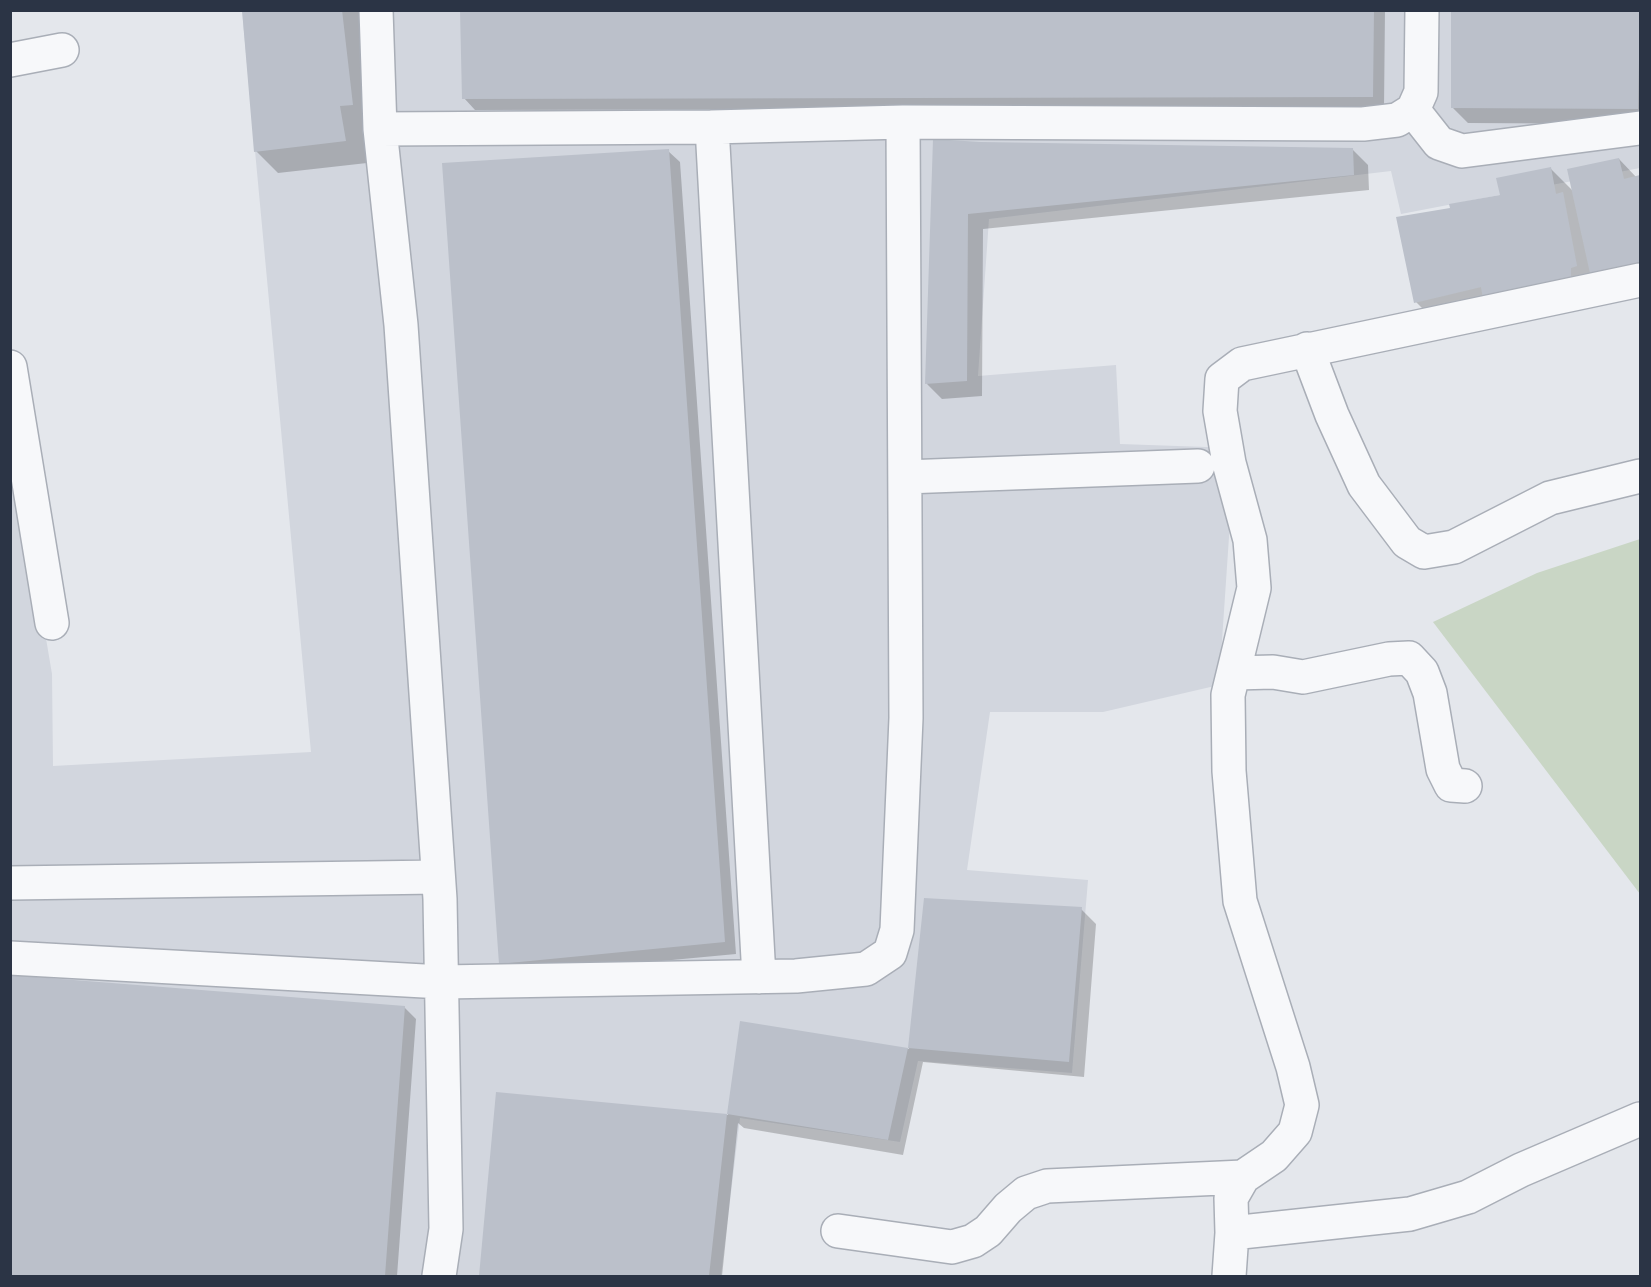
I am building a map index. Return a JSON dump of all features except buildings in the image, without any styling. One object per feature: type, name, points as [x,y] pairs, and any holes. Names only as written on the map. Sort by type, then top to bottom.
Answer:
[{"type":"street","points":[[376,10],[380,129],[401,325],[438,877],[446,1229],[439,1276]]},
{"type":"street","points":[[380,129],[712,127],[903,122],[1363,124],[1397,120],[1413,110],[1421,92],[1422,10]]},
{"type":"street","points":[[10,60],[62,50]]},
{"type":"street","points":[[1413,110],[1439,143],[1462,151],[1641,128]]},
{"type":"street","points":[[10,958],[442,982],[796,976],[866,969],[890,953],[897,930],[906,718],[903,122]]},
{"type":"street","points":[[712,127],[759,977]]},
{"type":"street","points":[[1229,1276],[1232,1233],[1231,1198],[1243,1177],[1274,1156],[1295,1132],[1302,1105],[1293,1067],[1240,901],[1229,771],[1228,695],[1254,588],[1250,540],[1229,463],[1220,411],[1222,379],[1242,364],[1641,280]]},
{"type":"street","points":[[1306,349],[1332,415],[1364,485],[1407,542],[1424,552],[1454,547],[1550,498],[1641,476]]},
{"type":"street","points":[[10,367],[52,623]]},
{"type":"street","points":[[905,477],[1198,466]]},
{"type":"street","points":[[1235,673],[1273,672],[1303,677],[1389,659],[1409,658],[1422,672],[1430,693],[1443,769],[1451,785],[1465,786]]},
{"type":"street","points":[[10,883],[438,877]]},
{"type":"street","points":[[1232,1233],[1410,1215],[1468,1197],[1521,1170],[1641,1119]]},
{"type":"street","points":[[838,1231],[952,1247],[973,1241],[988,1231],[1008,1208],[1026,1193],[1047,1186],[1243,1177]]},
{"type":"shaded area","points":[[242,11],[1640,11],[1640,168],[1401,214],[1391,171],[989,219],[978,376],[1116,365],[1120,444],[1235,448],[1219,685],[1103,712],[990,712],[967,870],[1088,880],[1072,1073],[918,1061],[900,1142],[740,1118],[721,1276],[11,1276],[10,425],[52,674],[53,766],[311,752]]},
{"type":"green space","points":[[1640,539],[1640,894],[1433,622],[1537,573]]}]
